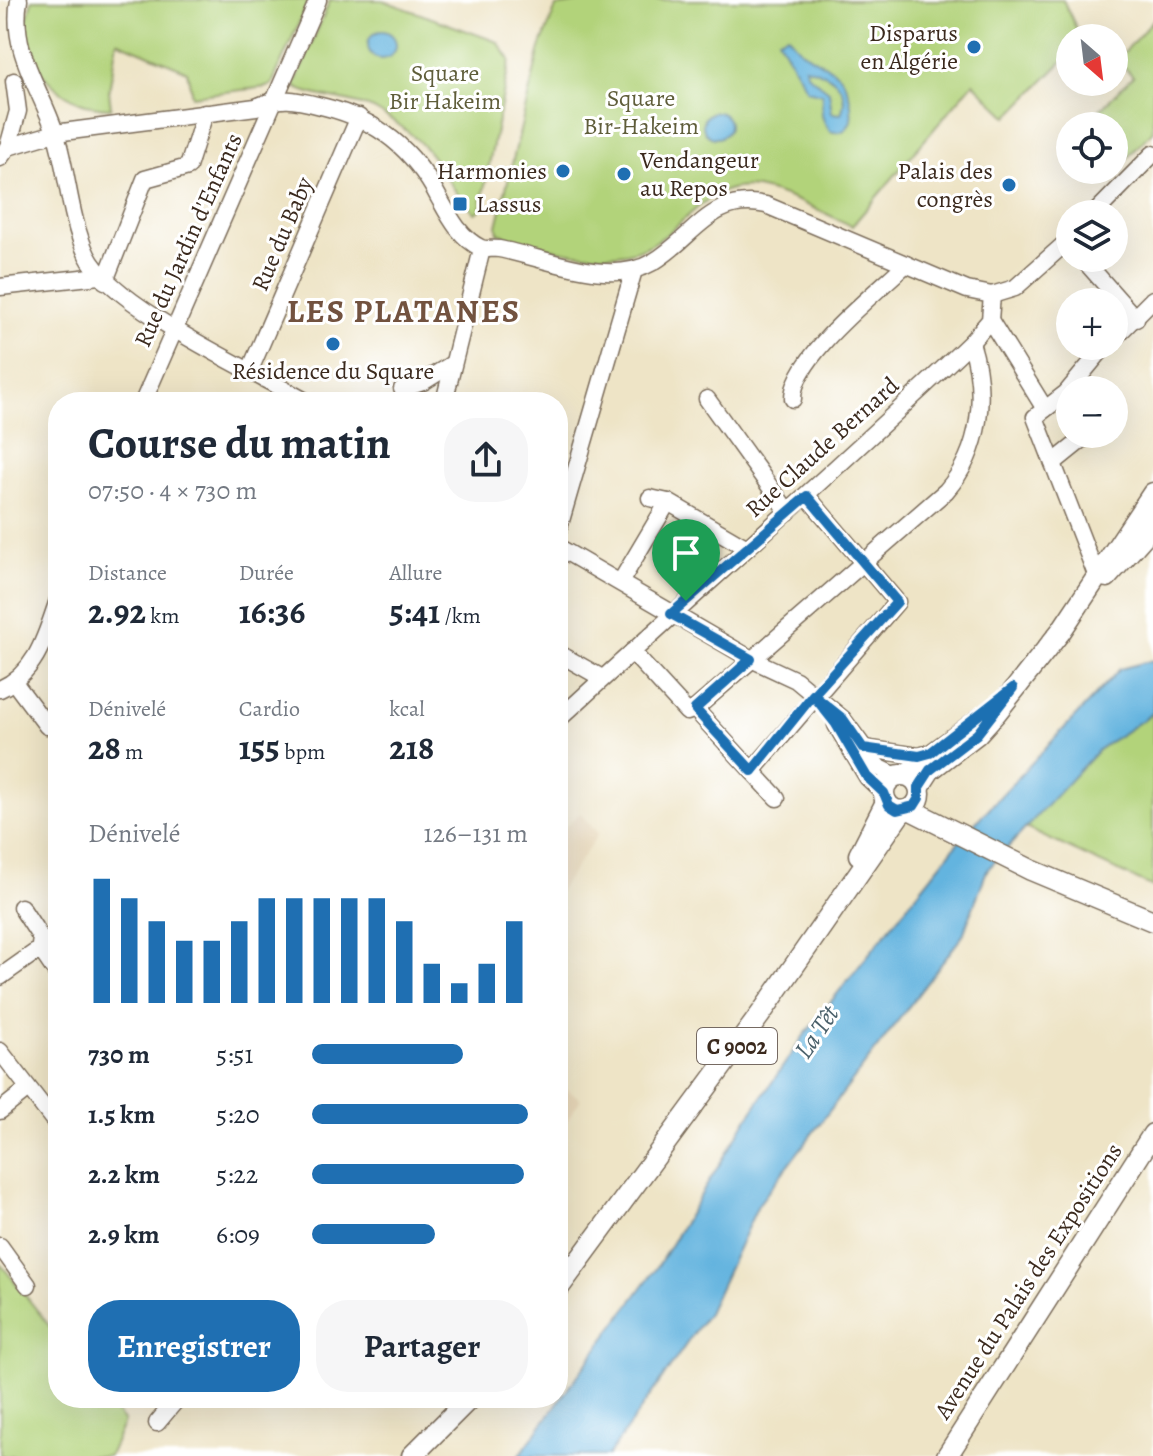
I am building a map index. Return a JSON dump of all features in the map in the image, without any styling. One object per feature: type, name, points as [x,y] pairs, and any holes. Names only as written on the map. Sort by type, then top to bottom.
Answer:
[{"type":"main road","points":[[902,793],[977,734],[1076,608],[1153,493]]},
{"type":"main road","points":[[1076,608],[1126,558],[1153,520]]},
{"type":"main road","points":[[902,793],[925,765],[1013,688]]},
{"type":"main road","points":[[902,793],[1031,870],[1147,912]]},
{"type":"main road","name":"C 9002","points":[[568,1289],[632,1191],[839,900],[902,793]]},
{"type":"main road","name":"Avenue du Palais des Expositions","points":[[947,1456],[1153,1134]]},
{"type":"main road","name":"C 9002","points":[[568,1264],[632,1191]]},
{"type":"main road","points":[[412,1456],[460,1408]]},
{"type":"main road","points":[[427,1456],[473,1408]]},
{"type":"street","points":[[19,0],[17,27],[20,48],[55,133],[80,239],[102,278],[136,306],[289,392]]},
{"type":"street","name":"Rue du Jardin d'Enfants","points":[[147,392],[318,0]]},
{"type":"street","points":[[4,152],[18,111],[14,81]]},
{"type":"street","points":[[4,152],[55,133],[256,107],[276,97],[359,117],[380,128],[416,159],[455,226],[491,249],[596,269],[634,270],[653,262],[716,211],[736,203],[766,205],[967,290],[992,295],[1015,288],[1056,252]]},
{"type":"street","points":[[102,278],[145,179],[188,167],[205,113]]},
{"type":"street","name":"Rue du Baby","points":[[250,370],[359,117]]},
{"type":"street","points":[[1108,200],[1153,154]]},
{"type":"street","points":[[446,392],[452,364],[491,249]]},
{"type":"street","points":[[793,399],[793,389],[811,356],[906,264]]},
{"type":"street","points":[[568,497],[634,270]]},
{"type":"street","points":[[1094,272],[1136,319]]},
{"type":"street","points":[[0,287],[102,278]]},
{"type":"street","points":[[992,295],[990,320],[1045,409]]},
{"type":"street","points":[[1128,326],[1153,299]]},
{"type":"street","name":"Rue Claude Bernard","points":[[568,710],[671,614],[807,496],[971,342],[990,320]]},
{"type":"street","points":[[632,652],[687,712],[695,709],[961,474],[978,433],[977,363],[971,342]]},
{"type":"street","points":[[1093,360],[1066,393],[1035,417],[1097,577]]},
{"type":"street","points":[[402,389],[423,382],[452,364]]},
{"type":"street","points":[[707,399],[788,512]]},
{"type":"street","points":[[1053,463],[1072,448]]},
{"type":"street","points":[[752,771],[813,695],[897,602],[807,496]]},
{"type":"street","points":[[650,498],[668,502],[747,548]]},
{"type":"street","points":[[621,581],[668,502]]},
{"type":"street","points":[[568,552],[751,659],[796,680],[843,719],[878,767],[902,793]]},
{"type":"street","points":[[47,726],[7,685],[41,652],[48,631]]},
{"type":"street","points":[[568,659],[602,678]]},
{"type":"street","points":[[813,695],[836,724],[867,777],[902,793]]},
{"type":"street","points":[[695,709],[777,798]]},
{"type":"street","points":[[863,748],[919,756],[930,753],[991,709]]},
{"type":"street","points":[[21,907],[41,938],[39,953],[48,963]]},
{"type":"street","points":[[0,977],[34,953],[39,953]]},
{"type":"street","points":[[0,1051],[48,1114]]},
{"type":"street","points":[[0,1111],[28,1089]]},
{"type":"street","points":[[0,1246],[28,1285]]},
{"type":"street","points":[[157,1423],[170,1408]]},
{"type":"shaded area","points":[[580,813],[598,834],[568,878],[568,824]]},
{"type":"shaded area","points":[[568,1090],[581,1099],[568,1119]]},
{"type":"green space","points":[[32,0],[309,0],[272,84],[267,87],[192,96],[187,71],[117,41],[109,91],[111,108],[96,107],[66,95],[43,74],[28,46],[27,19]]},
{"type":"green space","name":"Square Bir Hakeim","points":[[330,0],[382,0],[498,42],[510,60],[480,210],[475,213],[467,206],[428,152],[393,121],[368,107],[309,93],[294,86]]},
{"type":"green space","name":"Square Bir-Hakeim","points":[[591,0],[1063,0],[1074,24],[1056,24],[1056,68],[1008,117],[973,83],[852,226],[780,194],[756,188],[739,188],[723,191],[710,199],[646,247],[612,255],[552,249],[498,233],[497,226],[540,48],[556,7]]},
{"type":"green space","points":[[1153,20],[1153,131],[1128,157],[1128,112],[1098,112],[1113,96],[1128,96],[1128,81],[1133,76],[1128,71],[1128,48]]},
{"type":"green space","points":[[1153,713],[1153,887],[1025,828],[1098,750]]},
{"type":"green space","points":[[0,1263],[48,1324],[48,1408],[113,1408],[124,1422],[109,1456],[0,1456]]},
{"type":"water","points":[[382,31],[392,35],[396,45],[392,55],[382,59],[372,55],[368,45],[372,35]]},
{"type":"water","points":[[788,35],[798,47],[842,79],[852,114],[844,130],[830,131],[822,116],[822,94],[807,90],[778,39]],"holes":[[[805,67],[829,77],[841,88],[844,104],[841,114],[832,113],[829,91],[808,75]]]},
{"type":"water","points":[[716,112],[725,116],[729,125],[725,134],[716,138],[707,134],[703,125],[707,116]]},
{"type":"water","name":"La Têt","points":[[1153,660],[1153,713],[1098,750],[987,870],[963,935],[758,1205],[708,1313],[608,1456],[519,1456],[554,1408],[568,1408],[568,1389],[659,1264],[747,1119],[805,1034],[964,835],[1120,669]]},
{"type":"place","name":"Disparus en Algérie","points":[[974,47]]},
{"type":"place","name":"Harmonies","points":[[563,171]]},
{"type":"place","name":"Vendangeur au Repos","points":[[624,174]]},
{"type":"place","name":"Palais des congrès","points":[[1009,185]]},
{"type":"place","name":"Lassus","points":[[460,204]]},
{"type":"place","name":"Résidence du Square","points":[[333,344]]},
{"type":"district","name":"LES PLATANES","points":[[404,311]]},
{"type":"route","points":[[686,601],[671,614],[751,659],[695,709],[752,771],[813,695],[836,724],[867,777],[884,793],[886,802],[897,810],[914,806],[919,798],[919,787],[930,770],[977,734],[1013,688],[991,709],[930,753],[919,756],[863,748],[843,719],[813,695],[897,602],[807,496],[686,601]]}]
